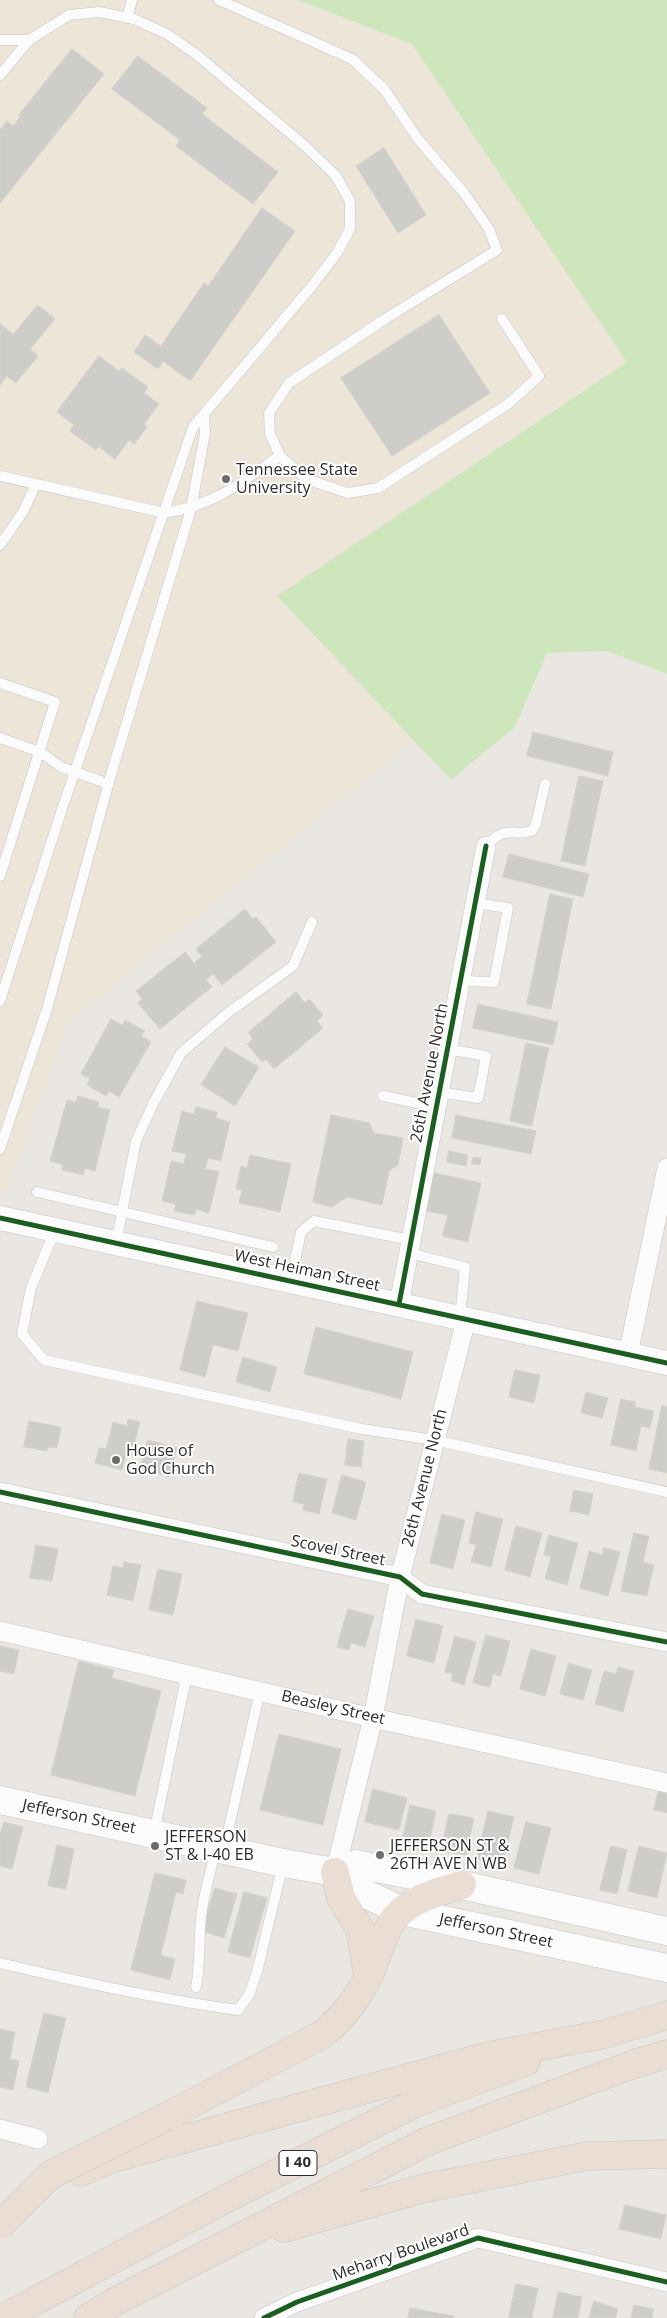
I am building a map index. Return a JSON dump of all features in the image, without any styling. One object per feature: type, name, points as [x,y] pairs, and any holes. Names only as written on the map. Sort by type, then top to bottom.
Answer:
[{"type":"highway","points":[[335,1872],[340,1898],[360,1929],[368,1978]]},
{"type":"highway","points":[[0,2225],[52,2174],[324,2034],[345,2015],[368,1978],[390,1924],[402,1911],[423,1897],[462,1885]]},
{"type":"highway","name":"I 40","points":[[3,2318],[231,2196],[418,2102],[605,2034],[667,2015]]},
{"type":"highway","points":[[0,2208],[114,2158],[488,2056],[605,2034]]},
{"type":"highway","name":"I 40","points":[[88,2318],[116,2300],[428,2141],[634,2064],[667,2054]]},
{"type":"highway","points":[[225,2244],[425,2188],[587,2156],[667,2154]]},
{"type":"main road","name":"Jefferson Street","points":[[0,1800],[283,1863],[335,1872],[356,1864],[462,1885],[667,1932]]},
{"type":"main road","name":"Jefferson Street","points":[[335,1872],[352,1888],[402,1911],[667,1968]]},
{"type":"street","name":"26th Avenue North","points":[[399,1304],[486,846]]},
{"type":"street","points":[[628,1356],[663,1209],[667,1168]]},
{"type":"street","name":"West Heiman Street","points":[[0,1218],[667,1363]]},
{"type":"street","name":"26th Avenue North","points":[[335,1872],[373,1718],[400,1576],[463,1319]]},
{"type":"street","name":"Scovel Street","points":[[0,1492],[400,1576],[422,1594],[667,1642]]},
{"type":"street","name":"Beasley Street","points":[[0,1631],[187,1673],[373,1718],[667,1782]]},
{"type":"street","points":[[0,2129],[38,2139]]},
{"type":"street","name":"Meharry Boulevard","points":[[264,2318],[298,2302],[478,2238],[667,2282]]},
{"type":"lane","points":[[128,18],[132,0]]},
{"type":"lane","points":[[219,0],[352,59],[384,89],[418,139],[464,193],[489,229],[497,250],[385,319],[289,383],[269,412],[270,434],[280,456],[306,479],[348,492],[378,488],[508,404],[539,376],[502,318]]},
{"type":"lane","points":[[0,75],[29,40],[70,15],[99,12],[128,18],[167,34],[197,55],[304,145],[336,176],[350,201],[350,229],[337,253],[311,288],[193,427],[165,513],[135,592],[0,1001]]},
{"type":"lane","points":[[0,40],[29,40]]},
{"type":"lane","points":[[0,1149],[47,1009],[109,784],[190,509],[205,433],[204,414]]},
{"type":"lane","points":[[0,476],[165,513],[190,509],[218,498],[280,456]]},
{"type":"lane","points":[[0,545],[23,512],[36,484]]},
{"type":"lane","points":[[0,683],[55,702],[0,876]]},
{"type":"lane","points":[[0,738],[40,752],[61,767],[75,773],[109,784]]},
{"type":"lane","points":[[486,846],[496,836],[512,831],[524,833],[532,831],[536,824],[545,784]]},
{"type":"lane","points":[[460,981],[494,982],[508,908],[475,903]]},
{"type":"lane","points":[[116,1243],[136,1141],[154,1102],[182,1053],[229,1012],[293,966],[312,922]]},
{"type":"lane","points":[[383,1096],[438,1100],[478,1098],[486,1056],[447,1049]]},
{"type":"lane","points":[[37,1192],[273,1247]]},
{"type":"lane","points":[[291,1281],[301,1232],[314,1221],[410,1247],[465,1267],[463,1319]]},
{"type":"lane","points":[[55,1229],[30,1288],[22,1334],[44,1360],[362,1428],[434,1440],[667,1492]]},
{"type":"lane","points":[[154,1834],[187,1673]]},
{"type":"lane","points":[[196,1987],[200,1966],[198,1949],[202,1909],[220,1849],[260,1691]]},
{"type":"lane","points":[[0,1963],[180,2002],[238,2010],[249,1995],[257,1972],[283,1863]]},
{"type":"shaded area","name":"Tennessee State University","points":[[0,0],[298,0],[412,44],[628,362],[278,596],[413,741],[68,1022],[7,1192],[0,1191]]},
{"type":"green space","points":[[298,0],[667,0],[667,674],[607,651],[547,653],[515,727],[451,780],[277,596],[627,362],[412,44]]},
{"type":"building","points":[[72,49],[104,74],[0,203],[0,130],[7,121],[13,126],[21,116],[19,115]]},
{"type":"building","points":[[138,56],[207,108],[202,114],[278,172],[253,204],[176,146],[180,140],[112,89]]},
{"type":"building","points":[[384,148],[426,215],[398,233],[356,166]]},
{"type":"building","points":[[262,208],[295,231],[190,381],[163,361],[158,369],[134,352],[145,335],[161,346],[204,283],[208,286]]},
{"type":"building","points":[[38,305],[55,319],[30,349],[38,356],[16,383],[7,376],[0,385],[0,324],[13,334]]},
{"type":"building","points":[[439,315],[490,393],[392,456],[341,378]]},
{"type":"building","points":[[99,356],[119,371],[122,368],[148,387],[144,393],[159,404],[144,424],[147,427],[134,444],[129,440],[115,459],[98,446],[96,450],[70,431],[74,425],[57,412]]},
{"type":"building","points":[[533,732],[613,752],[608,776],[527,756]]},
{"type":"building","points":[[579,776],[603,781],[585,866],[561,861]]},
{"type":"building","points":[[509,854],[589,874],[583,897],[503,877]]},
{"type":"building","points":[[550,894],[573,899],[551,1009],[527,1004]]},
{"type":"building","points":[[245,909],[253,919],[256,917],[276,942],[222,985],[213,974],[206,980],[212,987],[160,1029],[138,1003],[142,999],[136,991],[185,952],[194,963],[202,956],[196,949]]},
{"type":"building","points":[[296,992],[305,1003],[309,999],[323,1015],[317,1021],[323,1028],[274,1069],[266,1059],[262,1062],[247,1044],[253,1039],[248,1033]]},
{"type":"building","points":[[478,1004],[558,1022],[553,1045],[473,1028]]},
{"type":"building","points":[[111,1019],[122,1025],[125,1020],[145,1031],[141,1036],[151,1042],[119,1097],[109,1091],[106,1096],[87,1085],[90,1079],[81,1074]]},
{"type":"building","points":[[526,1043],[549,1048],[532,1126],[510,1121]]},
{"type":"building","points":[[225,1047],[259,1067],[235,1106],[201,1085]]},
{"type":"building","points":[[78,1096],[99,1102],[98,1107],[110,1110],[95,1171],[85,1168],[83,1175],[62,1170],[63,1165],[50,1161],[67,1100],[76,1102]]},
{"type":"building","points":[[196,1107],[217,1112],[216,1118],[230,1122],[221,1161],[208,1158],[205,1169],[219,1172],[209,1213],[196,1209],[195,1215],[174,1211],[176,1204],[162,1201],[171,1161],[184,1164],[186,1154],[172,1151],[182,1111],[194,1114]]},
{"type":"building","points":[[331,1115],[369,1123],[374,1133],[403,1138],[398,1165],[389,1171],[382,1205],[347,1197],[332,1207],[313,1202]]},
{"type":"building","points":[[456,1115],[536,1131],[531,1154],[452,1138]]},
{"type":"building","points":[[449,1151],[468,1155],[466,1166],[447,1162]]},
{"type":"building","points":[[250,1155],[291,1164],[280,1212],[239,1203],[242,1190],[236,1189],[241,1166],[247,1168]]},
{"type":"building","points":[[473,1157],[481,1158],[480,1165],[472,1164]]},
{"type":"building","points":[[434,1173],[481,1183],[468,1242],[442,1236],[448,1215],[426,1211]]},
{"type":"building","points":[[197,1301],[248,1313],[238,1351],[213,1345],[205,1377],[180,1370]]},
{"type":"building","points":[[316,1327],[413,1352],[401,1399],[304,1374]]},
{"type":"building","points":[[243,1357],[277,1367],[270,1392],[236,1382]]},
{"type":"building","points":[[515,1370],[540,1375],[534,1403],[509,1397]]},
{"type":"building","points":[[586,1392],[608,1398],[602,1418],[581,1413]]},
{"type":"building","points":[[621,1399],[636,1402],[635,1407],[654,1411],[650,1428],[641,1426],[636,1451],[611,1445]]},
{"type":"building","points":[[662,1406],[667,1407],[667,1473],[649,1469]]},
{"type":"building","points":[[128,1419],[140,1422],[131,1456],[126,1455],[122,1470],[95,1463],[99,1448],[106,1449],[113,1422],[127,1426]]},
{"type":"building","points":[[29,1421],[61,1427],[57,1448],[48,1447],[47,1451],[24,1447]]},
{"type":"building","points":[[348,1439],[364,1441],[361,1467],[345,1465]]},
{"type":"building","points":[[148,1440],[177,1448],[169,1477],[140,1468]]},
{"type":"building","points":[[299,1473],[327,1479],[319,1514],[303,1510],[304,1504],[293,1502]]},
{"type":"building","points":[[342,1475],[366,1482],[356,1520],[332,1513]]},
{"type":"building","points":[[574,1490],[593,1494],[589,1515],[570,1511]]},
{"type":"building","points":[[476,1512],[503,1519],[491,1567],[471,1562],[476,1545],[469,1543]]},
{"type":"building","points":[[442,1514],[465,1520],[453,1569],[430,1563]]},
{"type":"building","points":[[516,1526],[542,1533],[530,1577],[505,1570]]},
{"type":"building","points":[[634,1533],[649,1536],[643,1562],[654,1565],[647,1596],[621,1591]]},
{"type":"building","points":[[549,1535],[578,1543],[567,1585],[545,1579],[551,1557],[544,1555]]},
{"type":"building","points":[[36,1545],[58,1549],[52,1581],[30,1578]]},
{"type":"building","points":[[604,1548],[620,1552],[608,1596],[580,1588],[589,1551],[602,1555]]},
{"type":"building","points":[[124,1562],[141,1565],[133,1601],[107,1595],[113,1566],[123,1568]]},
{"type":"building","points":[[158,1569],[182,1574],[173,1615],[149,1610]]},
{"type":"building","points":[[348,1609],[374,1616],[365,1647],[351,1643],[349,1650],[337,1647]]},
{"type":"building","points":[[416,1619],[443,1626],[434,1663],[407,1656]]},
{"type":"building","points":[[486,1635],[510,1641],[501,1676],[493,1674],[490,1687],[473,1683]]},
{"type":"building","points":[[455,1636],[476,1642],[464,1685],[451,1681],[453,1674],[445,1672]]},
{"type":"building","points":[[0,1646],[19,1650],[14,1674],[0,1671]]},
{"type":"building","points":[[531,1649],[556,1656],[545,1696],[520,1689]]},
{"type":"building","points":[[79,1661],[114,1670],[112,1678],[161,1691],[135,1796],[51,1775]]},
{"type":"building","points":[[569,1663],[592,1670],[583,1700],[560,1694]]},
{"type":"building","points":[[618,1667],[634,1671],[623,1712],[595,1704],[604,1671],[616,1674]]},
{"type":"building","points":[[279,1734],[341,1749],[323,1825],[260,1810]]},
{"type":"building","points":[[373,1789],[407,1798],[399,1830],[365,1822]]},
{"type":"building","points":[[658,1792],[667,1794],[667,1813],[654,1810]]},
{"type":"building","points":[[410,1805],[436,1811],[427,1852],[401,1846]]},
{"type":"building","points":[[488,1811],[514,1817],[502,1865],[477,1859]]},
{"type":"building","points":[[449,1814],[474,1818],[466,1855],[441,1851]]},
{"type":"building","points":[[4,1822],[23,1827],[12,1869],[0,1866],[0,1834]]},
{"type":"building","points":[[526,1822],[551,1828],[539,1874],[514,1868]]},
{"type":"building","points":[[57,1845],[74,1849],[66,1889],[48,1886]]},
{"type":"building","points":[[611,1846],[627,1850],[617,1894],[600,1890]]},
{"type":"building","points":[[639,1846],[667,1853],[657,1898],[628,1891]]},
{"type":"building","points":[[155,1873],[186,1880],[183,1894],[176,1892],[161,1955],[175,1959],[170,1980],[131,1970]]},
{"type":"building","points":[[215,1888],[237,1894],[224,1938],[202,1931]]},
{"type":"building","points":[[244,1892],[267,1898],[250,1958],[228,1952]]},
{"type":"building","points":[[44,2013],[66,2018],[48,2093],[26,2087]]},
{"type":"building","points":[[0,2029],[15,2032],[10,2059],[19,2061],[13,2090],[0,2087]]},
{"type":"building","points":[[625,2205],[666,2215],[661,2239],[619,2229]]},
{"type":"building","points":[[516,2284],[538,2288],[532,2318],[509,2318]]},
{"type":"building","points":[[558,2292],[582,2297],[578,2318],[553,2318]]},
{"type":"building","points":[[594,2301],[618,2309],[615,2318],[589,2318]]},
{"type":"building","points":[[634,2305],[654,2309],[652,2318],[631,2318]]},
{"type":"building","points":[[410,2308],[454,2316],[453,2318],[408,2318]]},
{"type":"cycle path","points":[[399,1304],[486,846]]},
{"type":"cycle path","points":[[0,1218],[667,1363]]},
{"type":"cycle path","points":[[0,1492],[400,1577],[422,1594],[667,1642]]},
{"type":"cycle path","points":[[264,2318],[297,2302],[478,2238],[667,2282]]},
{"type":"place","name":"Tennessee State University","points":[[226,479]]},
{"type":"place","name":"House of God Church","points":[[116,1460]]},
{"type":"place","name":"JEFFERSON ST & I-40 EB","points":[[155,1846]]},
{"type":"place","name":"JEFFERSON ST & 26TH AVE N WB","points":[[380,1855]]}]
